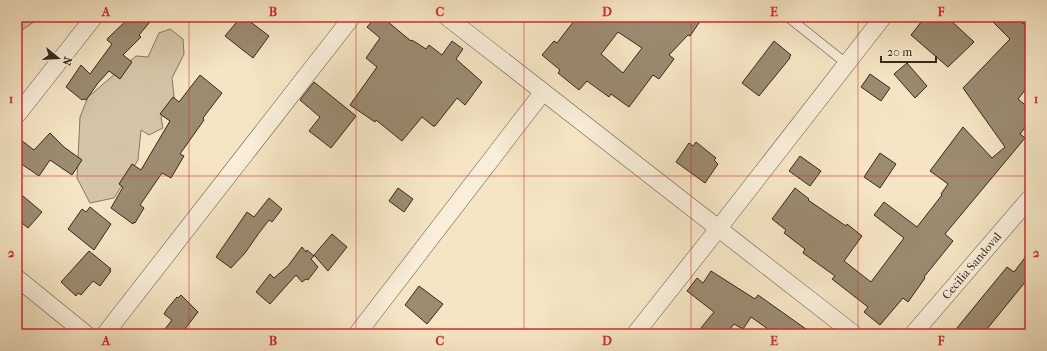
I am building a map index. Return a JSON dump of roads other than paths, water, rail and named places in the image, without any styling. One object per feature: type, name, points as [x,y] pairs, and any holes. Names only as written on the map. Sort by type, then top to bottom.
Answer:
[{"type":"street","points":[[17,115],[94,17]]},
{"type":"street","points":[[105,334],[352,17]]},
{"type":"street","points":[[447,17],[854,334]]},
{"type":"street","points":[[635,334],[884,17]]},
{"type":"street","points":[[357,334],[543,92]]},
{"type":"street","name":"Cecilia Sandoval","points":[[913,334],[1030,198]]},
{"type":"street","points":[[17,278],[86,334]]},
{"type":"lane","points":[[788,17],[847,64]]}]
